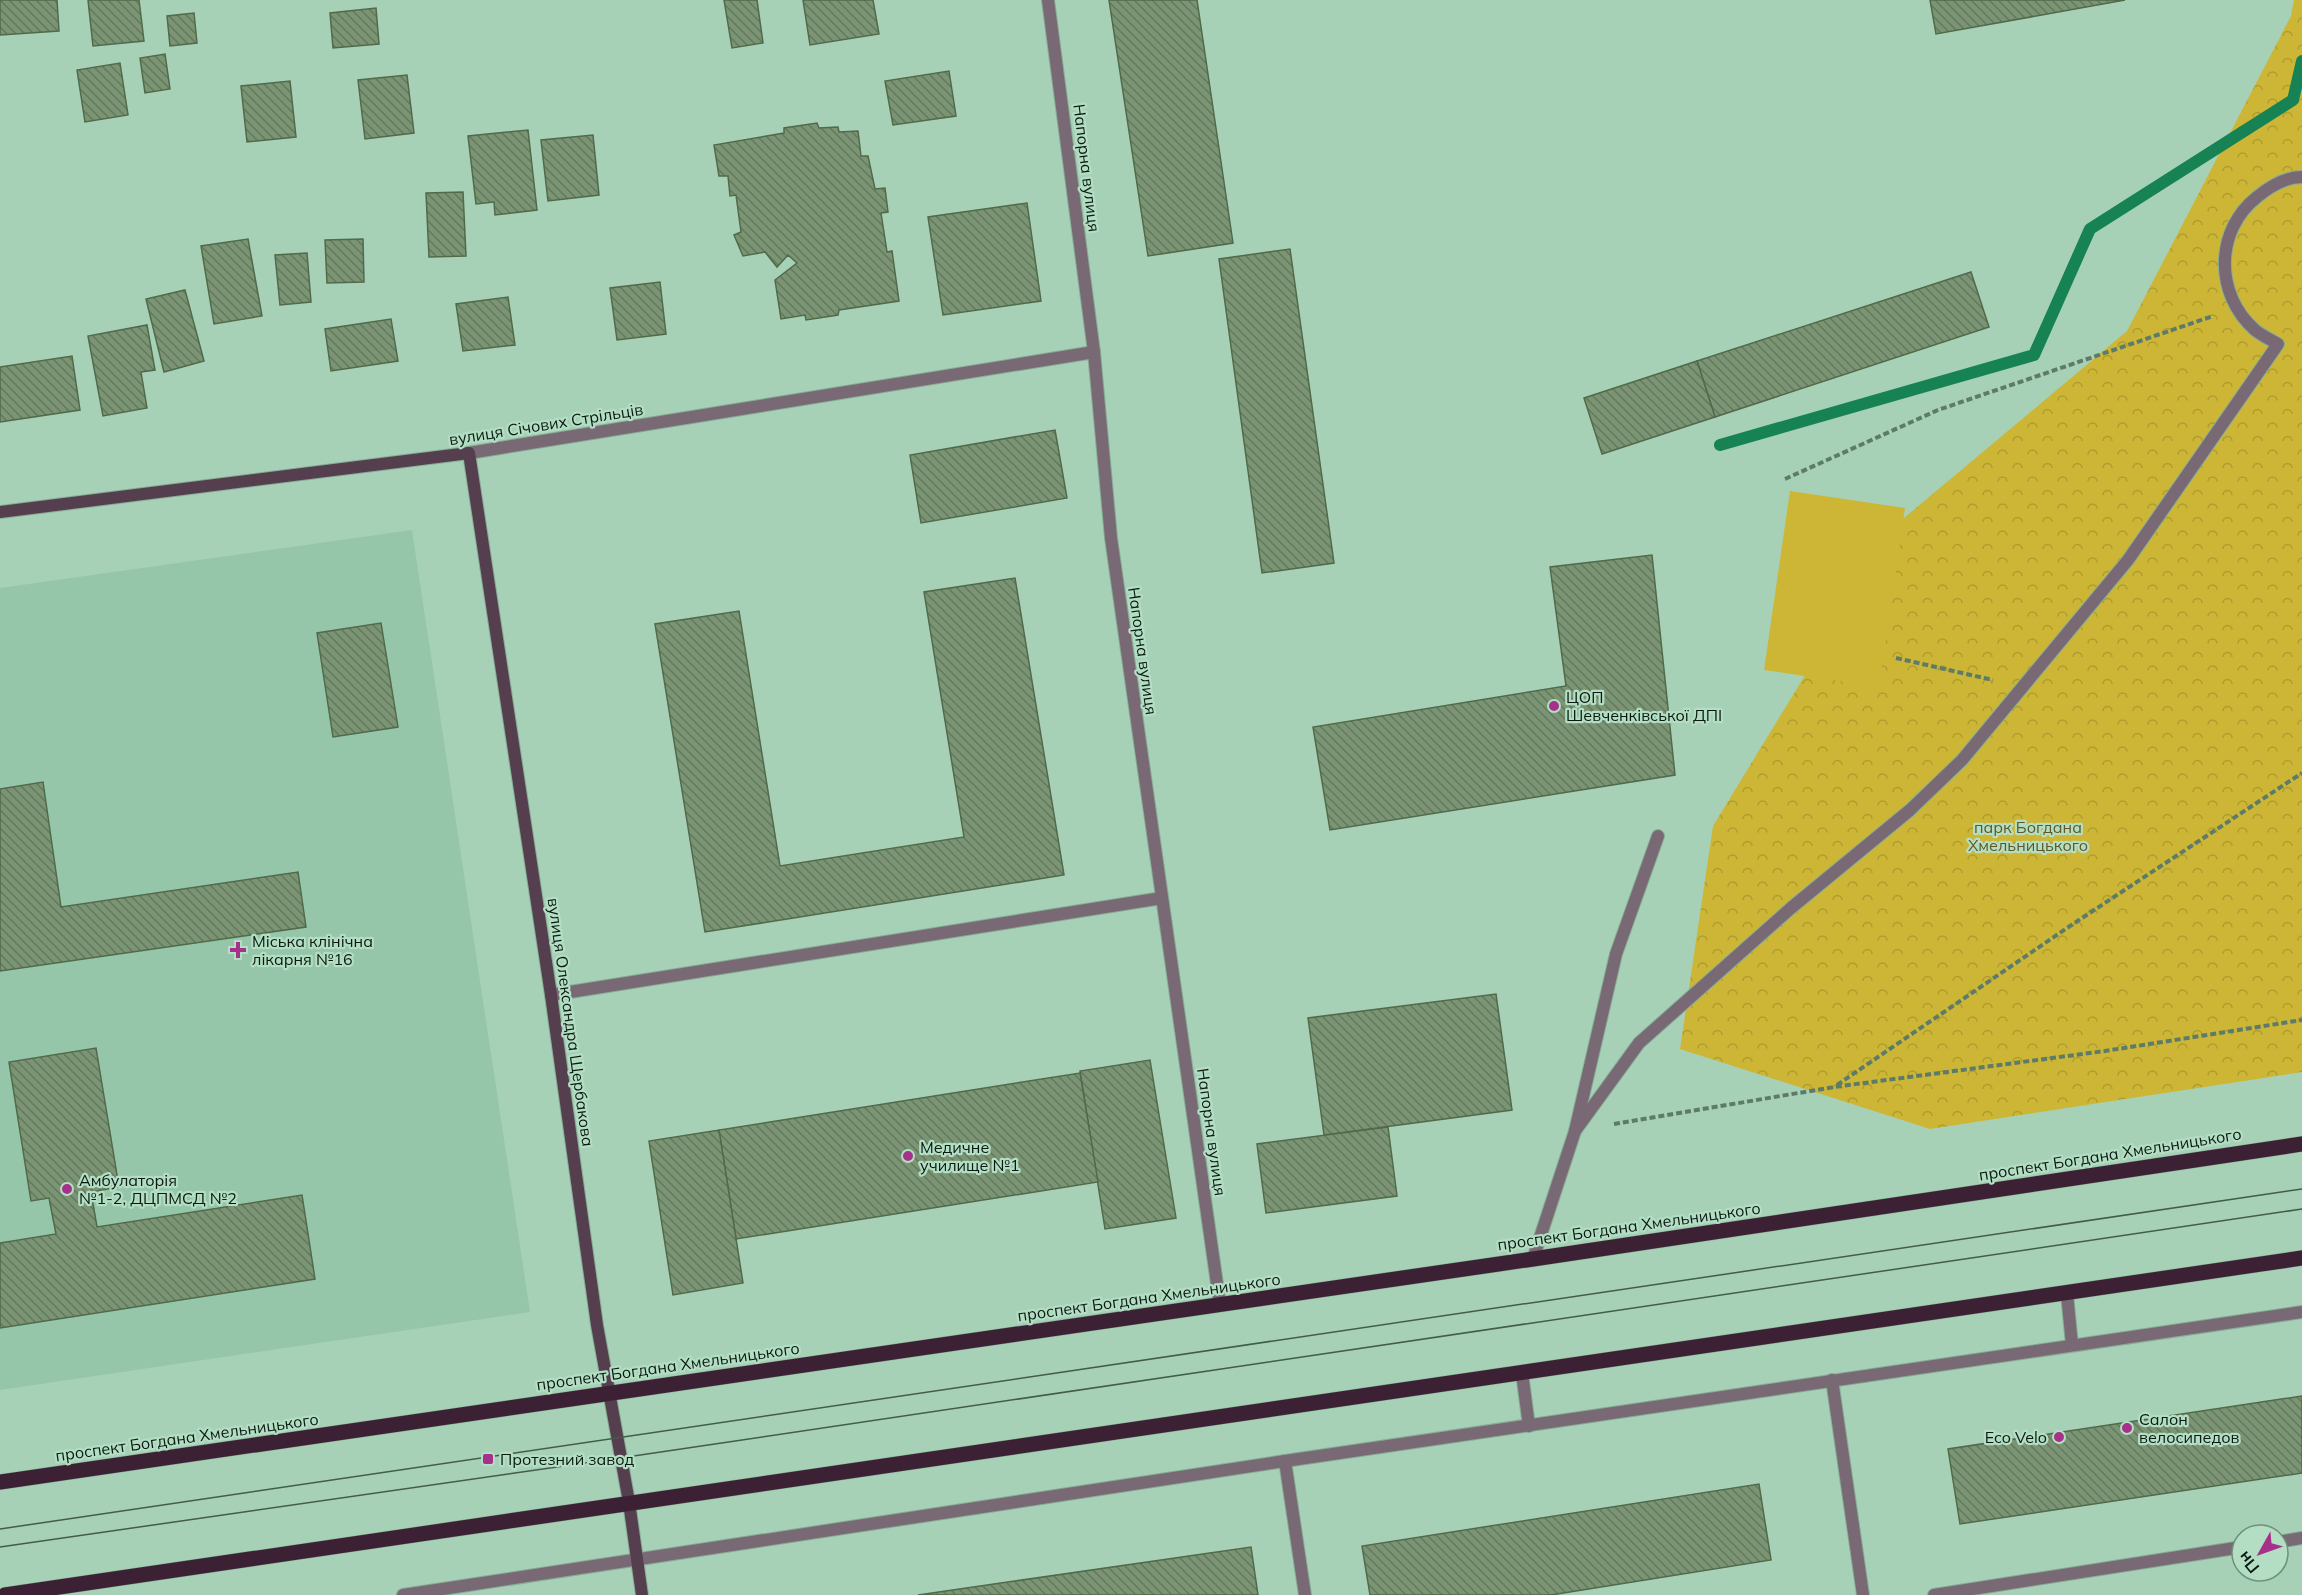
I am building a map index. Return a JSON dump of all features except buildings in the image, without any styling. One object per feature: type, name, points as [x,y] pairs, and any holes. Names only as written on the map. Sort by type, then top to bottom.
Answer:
[{"type":"main road","name":"проспект Богдана Хмельницького","points":[[0,1482],[1220,1305],[2302,1144]]},
{"type":"main road","points":[[5,1595],[2302,1258]]},
{"type":"street","name":"Напорна вулиця","points":[[1048,0],[1094,352],[1110,538],[1220,1305]]},
{"type":"street","points":[[1575,1131],[1639,1043],[1791,908],[1910,810],[1962,760],[2128,560],[2278,344],[2255,330],[2237,308],[2226,283],[2224,255],[2231,229],[2246,206],[2269,187],[2302,177]]},
{"type":"street","name":"вулиця Січових Стрільців","points":[[0,512],[469,453],[1094,352]]},
{"type":"street","name":"вулиця Олександра Щербакова","points":[[469,453],[551,995],[597,1325],[629,1502],[642,1595]]},
{"type":"street","points":[[1533,1259],[1575,1131],[1616,954],[1658,836]]},
{"type":"street","points":[[551,995],[1162,898]]},
{"type":"street","points":[[2067,1294],[2073,1345]]},
{"type":"street","points":[[402,1595],[1286,1461],[2302,1312]]},
{"type":"street","points":[[1522,1373],[1529,1426]]},
{"type":"street","points":[[1832,1380],[1863,1595]]},
{"type":"street","points":[[1286,1461],[1305,1595]]},
{"type":"street","points":[[1934,1595],[2230,1550]]},
{"type":"path","points":[[1785,479],[1938,410],[2237,308]]},
{"type":"path","points":[[1896,658],[2023,687]]},
{"type":"path","points":[[1834,1087],[2070,926],[2302,773]]},
{"type":"path","points":[[1575,1131],[1834,1087],[2105,1051],[2302,1020]]},
{"type":"shaded area","name":"Міська клінічна лікарня №16","points":[[412,530],[530,1312],[0,1390],[0,588]]},
{"type":"green space","name":"парк Богдана Хмельницького","points":[[2294,0],[2302,0],[2302,1072],[1930,1129],[1680,1049],[1713,826],[1898,523],[2127,331],[2291,16]]},
{"type":"green space","points":[[1790,491],[1905,508],[1879,687],[1764,670]]},
{"type":"waterway","points":[[1720,445],[2034,355],[2090,229],[2293,100],[2302,61]]},
{"type":"tram line","points":[[0,1529],[2302,1189]]},
{"type":"tram line","points":[[0,1547],[620,1458],[2302,1209]]},
{"type":"place","name":"ЦОП Шевченківської ДПІ","points":[[1554,706]]},
{"type":"place","name":"Міська клінічна лікарня №16","points":[[238,950]]},
{"type":"place","name":"Медичне училище №1","points":[[908,1156]]},
{"type":"place","name":"Амбулаторія №1-2, ДЦПМСД №2","points":[[67,1189]]},
{"type":"place","name":"Салон велосипедов","points":[[2127,1428]]},
{"type":"place","name":"Eco Velo","points":[[2059,1437]]},
{"type":"place","name":"Протезний завод","points":[[488,1459]]}]
